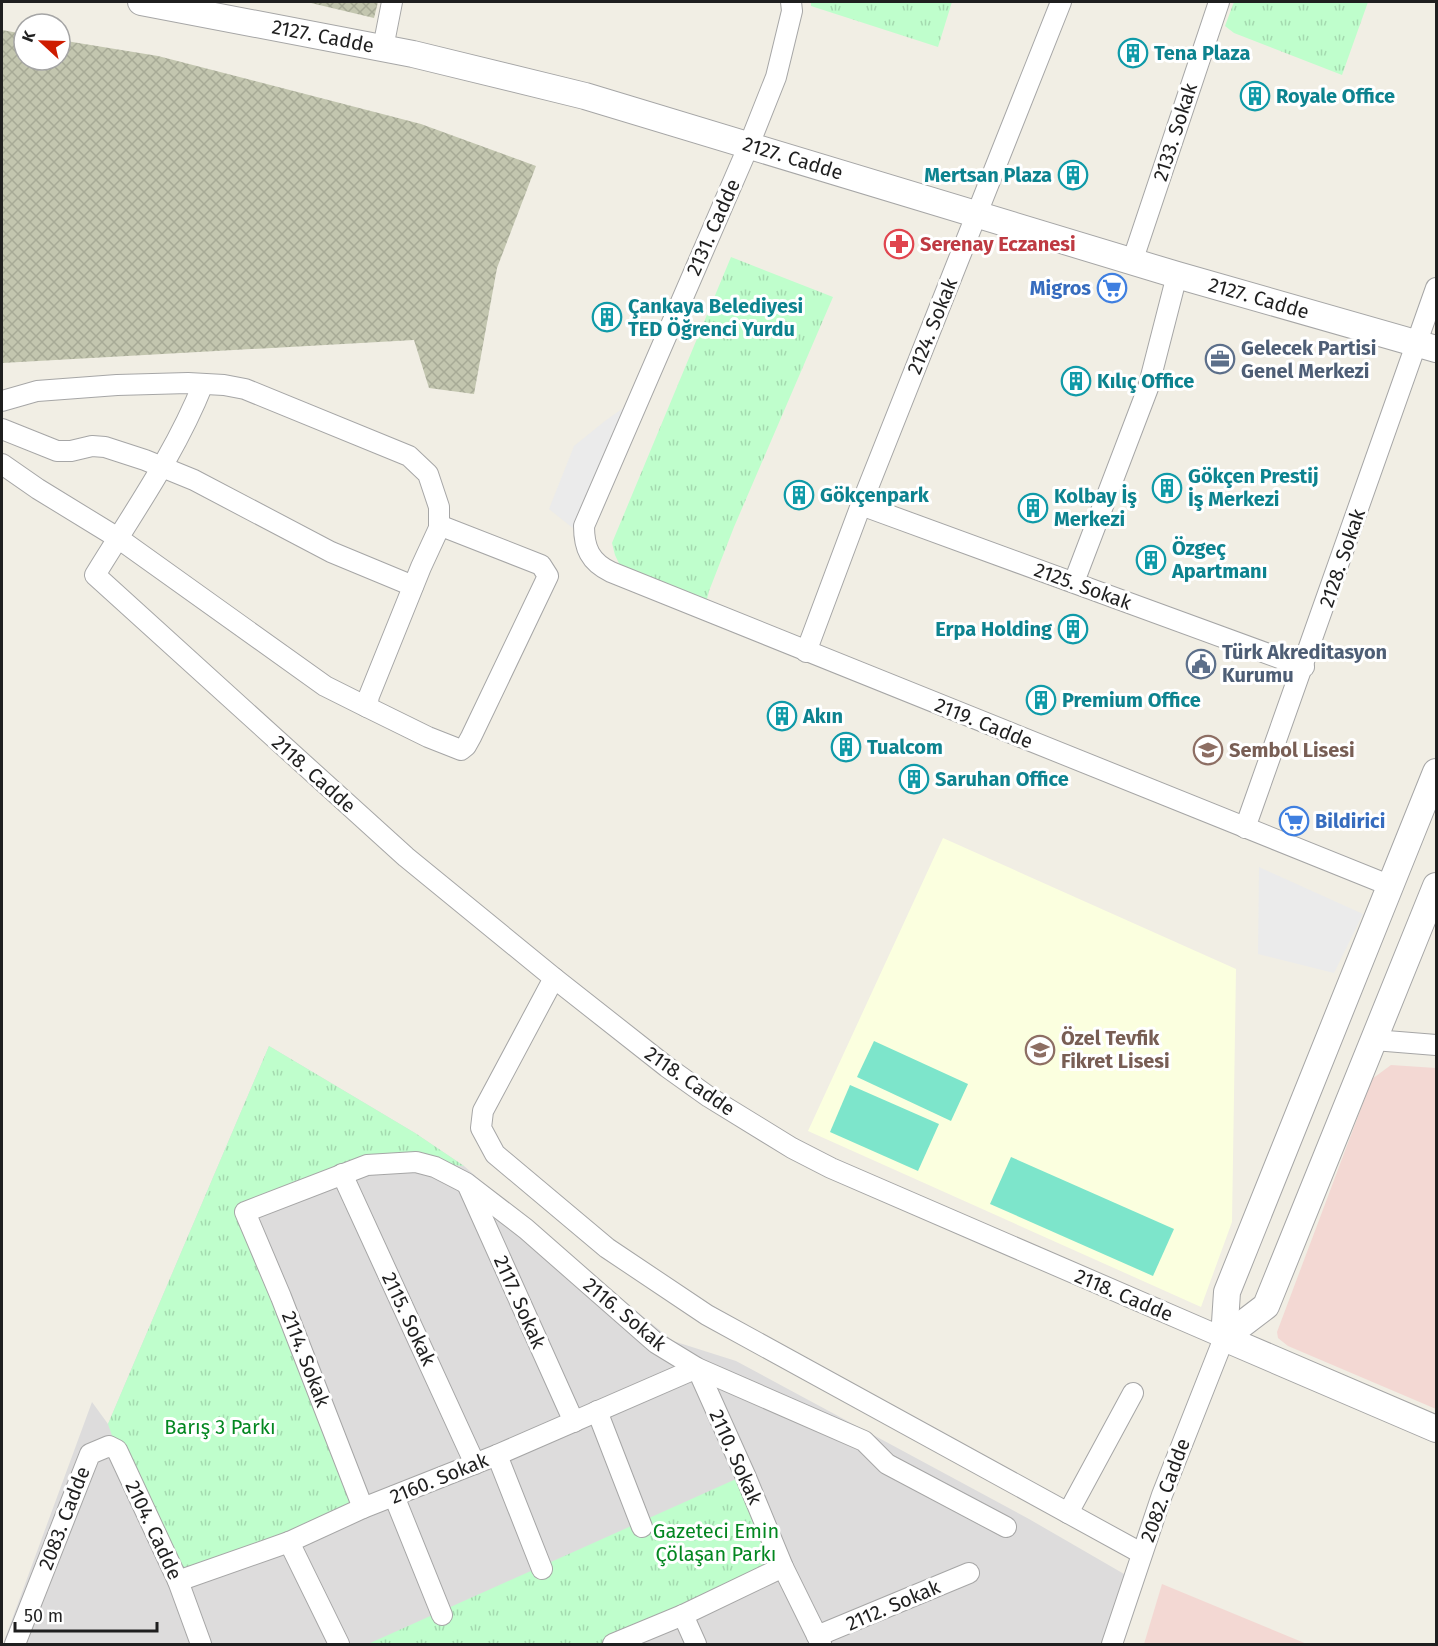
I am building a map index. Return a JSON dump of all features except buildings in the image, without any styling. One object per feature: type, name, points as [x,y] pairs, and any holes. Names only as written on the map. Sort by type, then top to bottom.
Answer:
[{"type":"street","name":"2127. Cadde","points":[[141,2],[383,48],[485,70],[574,93],[1132,262],[1427,347]]},
{"type":"street","points":[[383,48],[392,2]]},
{"type":"street","name":"2131. Cadde","points":[[586,548],[584,526],[749,145],[776,77],[792,12],[791,2]]},
{"type":"street","name":"2124. Sokak","points":[[806,652],[861,505],[1061,2]]},
{"type":"street","name":"2133. Sokak","points":[[1132,262],[1219,2]]},
{"type":"street","points":[[1074,582],[1148,388],[1177,275]]},
{"type":"street","name":"2128. Sokak","points":[[1245,828],[1427,347],[1437,288]]},
{"type":"street","points":[[118,538],[163,466],[203,384]]},
{"type":"street","points":[[2,400],[38,392],[108,386],[203,384],[244,388],[409,456],[428,474],[439,507],[439,528],[413,586],[369,696],[367,707]]},
{"type":"street","points":[[2,429],[57,451],[71,452],[92,446],[105,447],[163,466],[255,511],[313,543],[413,586]]},
{"type":"street","points":[[2,464],[118,538],[325,686],[461,750],[466,746],[548,576],[541,565],[452,530],[439,528]]},
{"type":"street","name":"2125. Sokak","points":[[861,505],[1304,667]]},
{"type":"street","name":"2118. Cadde","points":[[118,538],[95,575],[406,857],[554,978],[709,1097],[792,1148],[874,1188],[1437,1429]]},
{"type":"street","name":"2119. Cadde","points":[[586,548],[594,561],[611,572],[1390,886]]},
{"type":"street","points":[[1224,1338],[1227,1292],[1437,772]]},
{"type":"street","points":[[1224,1338],[1266,1306],[1435,892],[1390,886]]},
{"type":"street","points":[[554,978],[483,1111],[481,1128],[495,1154],[607,1248],[707,1315],[1142,1553]]},
{"type":"street","points":[[1330,1036],[1437,1045]]},
{"type":"street","name":"2116. Sokak","points":[[246,1212],[367,1165],[416,1162],[435,1167],[466,1183],[526,1229],[656,1343],[697,1368],[864,1441],[888,1464],[1006,1527]]},
{"type":"street","name":"2115. Sokak","points":[[342,1174],[475,1464]]},
{"type":"street","name":"2117. Sokak","points":[[466,1183],[574,1422]]},
{"type":"street","name":"2114. Sokak","points":[[246,1212],[363,1508]]},
{"type":"street","name":"2082. Cadde","points":[[1112,1644],[1142,1553],[1193,1414],[1224,1338]]},
{"type":"street","name":"2160. Sokak","points":[[178,1581],[289,1542],[363,1508],[497,1455],[697,1368]]},
{"type":"street","name":"2110. Sokak","points":[[697,1368],[783,1567],[819,1640]]},
{"type":"street","points":[[1068,1514],[1133,1393]]},
{"type":"street","points":[[597,1411],[642,1527]]},
{"type":"street","name":"2083. Cadde","points":[[15,1644],[90,1454],[109,1446],[117,1450]]},
{"type":"street","name":"2104. Cadde","points":[[117,1450],[178,1581],[201,1644]]},
{"type":"street","points":[[497,1455],[542,1569]]},
{"type":"street","points":[[394,1496],[442,1615]]},
{"type":"street","points":[[289,1542],[339,1644]]},
{"type":"street","points":[[613,1644],[682,1616],[783,1567]]},
{"type":"street","name":"2112. Sokak","points":[[819,1640],[969,1573]]},
{"type":"street","points":[[682,1616],[696,1644]]},
{"type":"shaded area","points":[[312,2],[378,2],[374,18]]},
{"type":"shaded area","points":[[2,30],[12,32],[12,72],[72,72],[72,42],[158,56],[421,124],[536,166],[497,268],[474,394],[429,388],[414,340],[2,363]]},
{"type":"shaded area","points":[[640,396],[584,537],[549,509],[574,446]]},
{"type":"shaded area","name":"Özel Tevfik Fikret Lisesi","points":[[943,838],[1236,969],[1232,1222],[1201,1307],[808,1131]]},
{"type":"shaded area","points":[[1259,867],[1363,914],[1334,973],[1258,954]]},
{"type":"shaded area","points":[[269,1046],[415,1133],[464,1166],[541,1233],[673,1341],[736,1361],[1029,1519],[1131,1578],[1110,1644],[3,1644],[92,1402],[108,1424]]},
{"type":"shaded area","points":[[1391,1065],[1436,1068],[1436,1409],[1288,1346],[1278,1338],[1277,1332],[1372,1079]]},
{"type":"shaded area","points":[[1162,1584],[1307,1644],[1144,1644]]},
{"type":"green space","points":[[811,2],[952,2],[938,47],[811,6]]},
{"type":"green space","points":[[1234,2],[1368,2],[1342,75],[1234,33],[1225,26]]},
{"type":"green space","points":[[731,257],[833,297],[734,527],[705,607],[625,576],[612,543]]},
{"type":"green space","points":[[874,1041],[968,1084],[951,1121],[857,1077]]},
{"type":"green space","name":"Barış 3 Parkı","points":[[269,1046],[415,1133],[464,1166],[416,1162],[367,1165],[246,1212],[363,1508],[178,1581],[117,1450],[108,1424]]},
{"type":"green space","points":[[850,1085],[939,1124],[918,1171],[830,1132]]},
{"type":"green space","points":[[1011,1157],[1174,1229],[1153,1276],[990,1204]]},
{"type":"green space","name":"Gazeteci Emin Çölaşan Parkı","points":[[745,1475],[783,1567],[609,1644],[368,1644]]},
{"type":"place","name":"Tena Plaza","points":[[1133,53]]},
{"type":"place","name":"Royale Office","points":[[1255,96]]},
{"type":"place","name":"Mertsan Plaza","points":[[1073,175]]},
{"type":"place","name":"Serenay Eczanesi","points":[[899,244]]},
{"type":"place","name":"Migros","points":[[1112,288]]},
{"type":"place","name":"Çankaya Belediyesi TED Öğrenci Yurdu","points":[[607,317]]},
{"type":"place","name":"Gelecek Partisi Genel Merkezi","points":[[1220,359]]},
{"type":"place","name":"Kılıç Office","points":[[1076,381]]},
{"type":"place","name":"Gökçen Prestij İş Merkezi","points":[[1167,488]]},
{"type":"place","name":"Gökçenpark","points":[[799,495]]},
{"type":"place","name":"Kolbay İş Merkezi","points":[[1033,508]]},
{"type":"place","name":"Özgeç Apartmanı","points":[[1151,560]]},
{"type":"place","name":"Erpa Holding","points":[[1073,629]]},
{"type":"place","name":"Türk Akreditasyon Kurumu","points":[[1201,664]]},
{"type":"place","name":"Premium Office","points":[[1041,700]]},
{"type":"place","name":"Akın","points":[[782,716]]},
{"type":"place","name":"Tualcom","points":[[846,747]]},
{"type":"place","name":"Sembol Lisesi","points":[[1208,750]]},
{"type":"place","name":"Saruhan Office","points":[[914,779]]},
{"type":"place","name":"Bildirici","points":[[1294,821]]},
{"type":"place","name":"Özel Tevfik Fikret Lisesi","points":[[1040,1050]]}]
